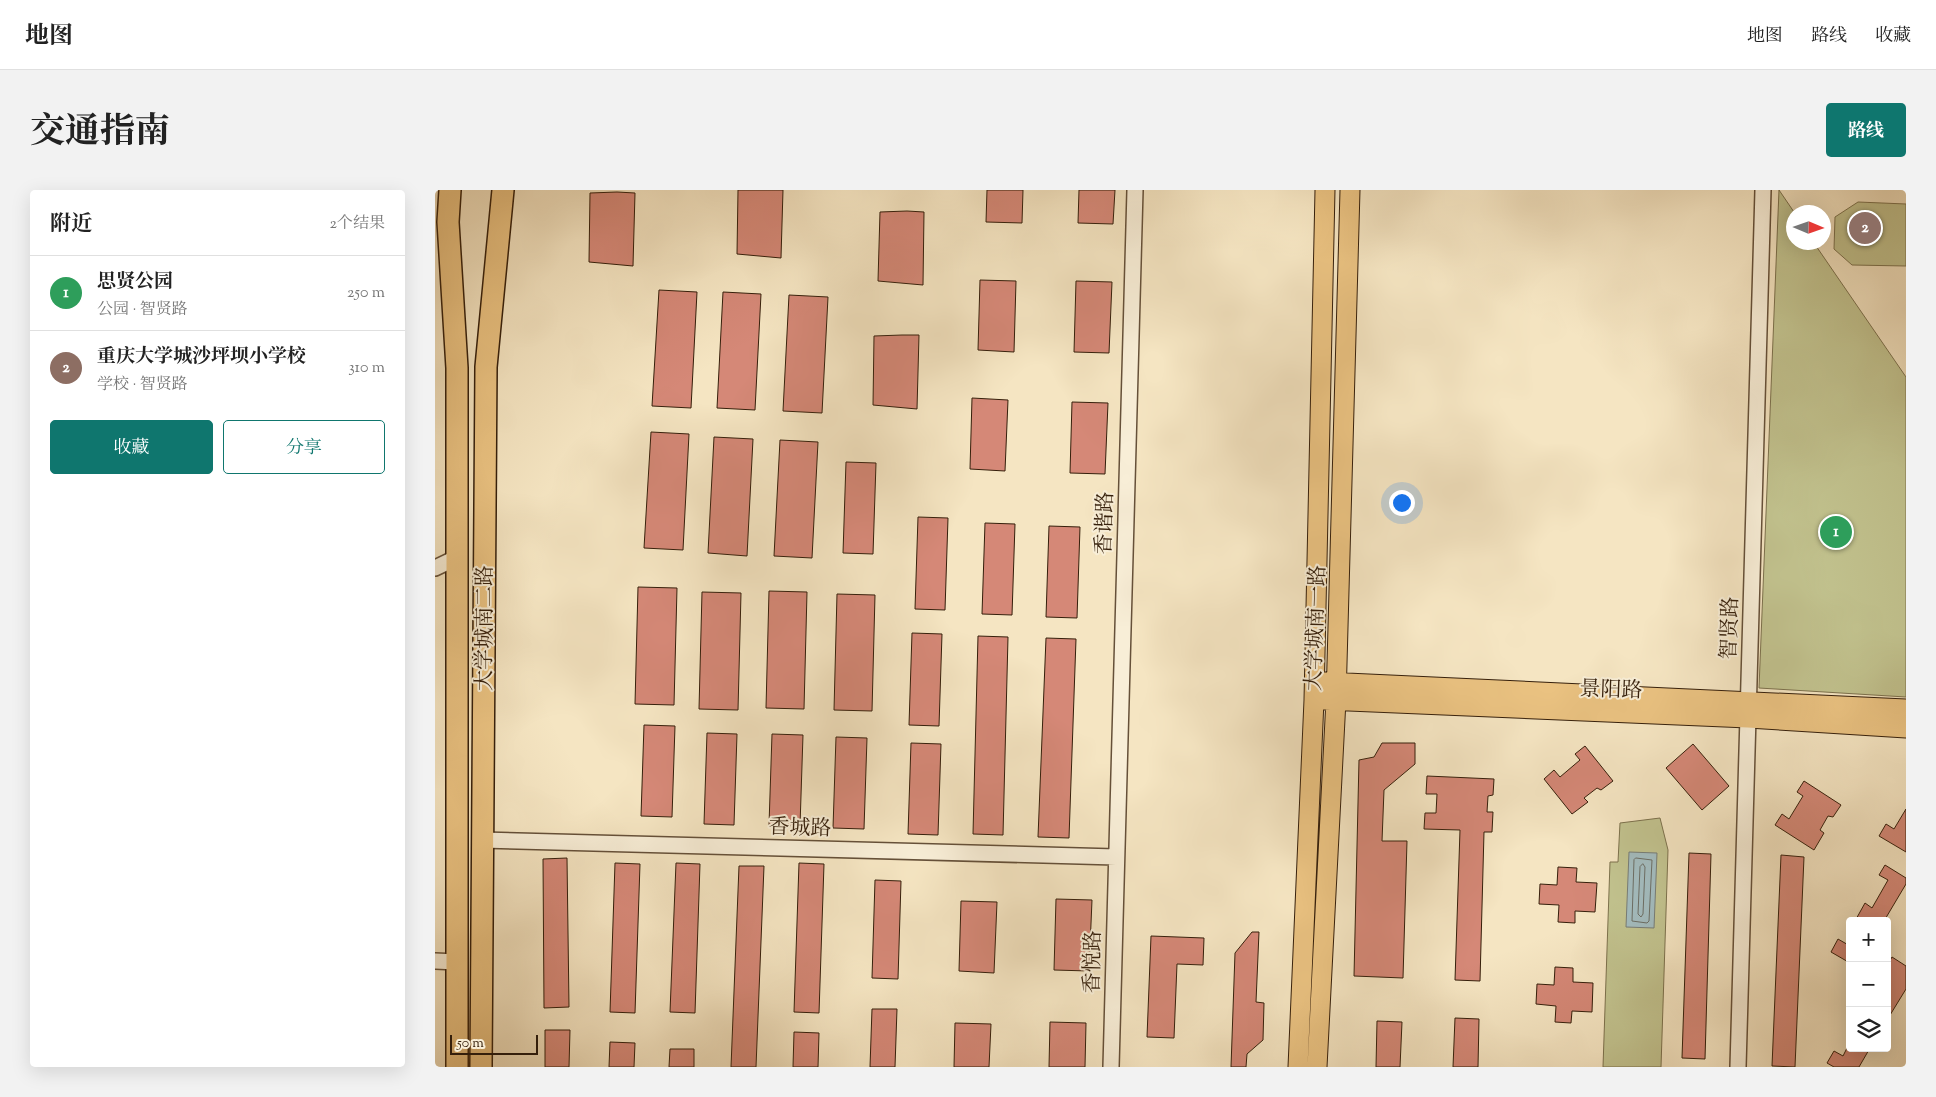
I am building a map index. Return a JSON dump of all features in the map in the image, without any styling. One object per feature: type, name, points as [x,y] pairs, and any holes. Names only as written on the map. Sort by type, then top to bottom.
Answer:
[{"type":"highway","name":"大学城南二路","points":[[450,190],[448,222],[457,368],[457,1067]]},
{"type":"highway","name":"大学城南二路","points":[[481,1067],[486,367],[503,190]]},
{"type":"main road","name":"大学城南一路","points":[[1298,1067],[1314,691],[1325,190]]},
{"type":"main road","name":"大学城南一路","points":[[1317,1067],[1336,691],[1350,190]]},
{"type":"main road","name":"景阳路","points":[[1314,691],[1749,709],[1906,709]]},
{"type":"main road","name":"景阳路","points":[[1749,709],[1906,728]]},
{"type":"street","name":"香谐路","points":[[1116,857],[1135,190]]},
{"type":"street","name":"智贤路","points":[[1738,1067],[1763,190]]},
{"type":"street","points":[[435,568],[456,558]]},
{"type":"street","name":"香城路","points":[[482,840],[1116,857]]},
{"type":"street","name":"香悦路","points":[[1111,1067],[1116,857]]},
{"type":"street","points":[[435,961],[457,962]]},
{"type":"green space","points":[[1779,190],[1789,205],[1786,205],[1786,250],[1819,250],[1906,377],[1906,697],[1759,688]]},
{"type":"green space","points":[[1858,202],[1906,204],[1906,266],[1852,265],[1834,249],[1835,217]]},
{"type":"green space","points":[[1660,818],[1668,850],[1661,1067],[1603,1067],[1610,862],[1618,862],[1620,823]]},
{"type":"water","points":[[1629,852],[1657,853],[1654,928],[1626,927]]},
{"type":"building","points":[[738,190],[783,190],[781,258],[737,254]]},
{"type":"building","points":[[987,190],[1023,190],[1022,223],[986,222]]},
{"type":"building","points":[[1079,190],[1115,190],[1113,224],[1078,223]]},
{"type":"building","points":[[590,193],[635,193],[633,266],[589,262]]},
{"type":"building","points":[[880,212],[924,212],[923,285],[878,281]]},
{"type":"building","points":[[980,280],[1016,281],[1014,352],[978,350]]},
{"type":"building","points":[[1076,281],[1112,282],[1109,353],[1074,352]]},
{"type":"building","points":[[659,290],[697,292],[691,408],[652,406]]},
{"type":"building","points":[[723,292],[761,294],[755,410],[717,408]]},
{"type":"building","points":[[789,295],[828,297],[822,413],[783,411]]},
{"type":"building","points":[[919,335],[917,409],[873,405],[874,336]]},
{"type":"building","points":[[972,398],[1008,400],[1005,471],[970,469]]},
{"type":"building","points":[[1072,402],[1108,403],[1105,474],[1070,473]]},
{"type":"building","points":[[651,432],[689,434],[683,550],[644,548]]},
{"type":"building","points":[[714,437],[753,439],[747,556],[708,553]]},
{"type":"building","points":[[780,440],[818,442],[812,558],[774,556]]},
{"type":"building","points":[[846,462],[876,463],[873,554],[843,553]]},
{"type":"building","points":[[918,517],[948,518],[945,610],[915,609]]},
{"type":"building","points":[[985,523],[1015,524],[1012,615],[982,614]]},
{"type":"building","points":[[1049,526],[1080,527],[1077,618],[1046,617]]},
{"type":"building","points":[[638,587],[677,588],[674,705],[635,704]]},
{"type":"building","points":[[769,591],[807,592],[804,709],[766,708]]},
{"type":"building","points":[[702,592],[741,593],[738,710],[699,709]]},
{"type":"building","points":[[837,594],[875,595],[872,711],[834,710]]},
{"type":"building","points":[[912,633],[942,634],[939,726],[909,725]]},
{"type":"building","points":[[978,636],[1008,637],[1003,835],[973,834]]},
{"type":"building","points":[[1046,638],[1076,639],[1069,838],[1038,837]]},
{"type":"building","points":[[644,725],[675,726],[672,817],[641,816]]},
{"type":"building","points":[[707,733],[737,734],[734,825],[704,824]]},
{"type":"building","points":[[772,734],[803,735],[800,826],[769,825]]},
{"type":"building","points":[[836,737],[867,738],[864,829],[833,828]]},
{"type":"building","points":[[911,743],[941,744],[938,835],[908,834]]},
{"type":"building","points":[[1382,743],[1415,743],[1415,764],[1384,790],[1382,841],[1407,841],[1403,978],[1354,976],[1359,760],[1374,757]]},
{"type":"building","points":[[1693,744],[1729,786],[1702,810],[1666,768]]},
{"type":"building","points":[[1585,746],[1613,781],[1601,790],[1597,788],[1584,798],[1588,802],[1572,814],[1544,779],[1554,770],[1560,777],[1580,760],[1575,754]]},
{"type":"building","points":[[1427,776],[1494,779],[1493,795],[1488,796],[1487,812],[1493,812],[1492,832],[1484,832],[1480,981],[1455,980],[1460,830],[1424,829],[1425,813],[1436,813],[1437,794],[1426,794]]},
{"type":"building","points":[[1804,781],[1841,805],[1833,817],[1828,816],[1820,830],[1824,833],[1814,850],[1775,825],[1782,814],[1789,819],[1803,796],[1797,792]]},
{"type":"building","points":[[1906,809],[1906,852],[1879,836],[1886,824],[1894,829]]},
{"type":"building","points":[[1689,853],[1711,854],[1705,1059],[1682,1058]]},
{"type":"building","points":[[1781,855],[1804,857],[1795,1067],[1772,1066]]},
{"type":"building","points":[[567,858],[569,1007],[544,1008],[543,859]]},
{"type":"building","points":[[615,863],[640,864],[635,1013],[610,1012]]},
{"type":"building","points":[[676,863],[700,864],[695,1013],[670,1012]]},
{"type":"building","points":[[799,863],[824,864],[819,1013],[794,1012]]},
{"type":"building","points":[[1885,865],[1906,878],[1906,884],[1886,917],[1857,917],[1865,903],[1872,908],[1888,880],[1879,875]]},
{"type":"building","points":[[739,866],[764,866],[756,1067],[731,1067]]},
{"type":"building","points":[[1558,867],[1577,868],[1576,882],[1597,883],[1595,912],[1575,911],[1575,923],[1558,922],[1559,905],[1539,904],[1540,884],[1557,885]]},
{"type":"building","points":[[875,880],[901,881],[898,979],[872,978]]},
{"type":"building","points":[[1056,899],[1092,900],[1089,971],[1054,970]]},
{"type":"building","points":[[961,901],[997,902],[994,973],[959,971]]},
{"type":"building","points":[[1252,932],[1259,932],[1256,1002],[1264,1003],[1263,1040],[1247,1054],[1246,1067],[1231,1067],[1235,953]]},
{"type":"building","points":[[1151,936],[1204,938],[1203,965],[1177,964],[1174,1038],[1147,1037]]},
{"type":"building","points":[[1838,939],[1846,944],[1846,961],[1831,952]]},
{"type":"building","points":[[1892,957],[1906,966],[1906,989],[1891,1013],[1891,962]]},
{"type":"building","points":[[1555,967],[1573,968],[1573,982],[1593,983],[1592,1012],[1572,1011],[1571,1023],[1555,1022],[1556,1006],[1536,1004],[1537,984],[1554,985]]},
{"type":"building","points":[[872,1009],[897,1009],[895,1067],[870,1067]]},
{"type":"building","points":[[1455,1018],[1479,1019],[1478,1067],[1453,1067]]},
{"type":"building","points":[[1377,1021],[1402,1022],[1400,1067],[1376,1067]]},
{"type":"building","points":[[1050,1022],[1086,1023],[1085,1067],[1049,1067]]},
{"type":"building","points":[[955,1023],[991,1024],[989,1067],[954,1067]]},
{"type":"building","points":[[545,1030],[570,1030],[569,1067],[545,1067]]},
{"type":"building","points":[[794,1032],[819,1033],[818,1067],[793,1067]]},
{"type":"building","points":[[610,1042],[635,1043],[634,1067],[609,1067]]},
{"type":"building","points":[[670,1049],[694,1049],[694,1067],[669,1067]]},
{"type":"building","points":[[1846,1050],[1846,1052],[1868,1052],[1859,1067],[1834,1067],[1827,1063],[1834,1051],[1843,1056]]},
{"type":"place","name":"重庆大学城沙坪坝小学校","points":[[1865,228]]},
{"type":"place","name":"思贤公园","points":[[1836,532]]}]
